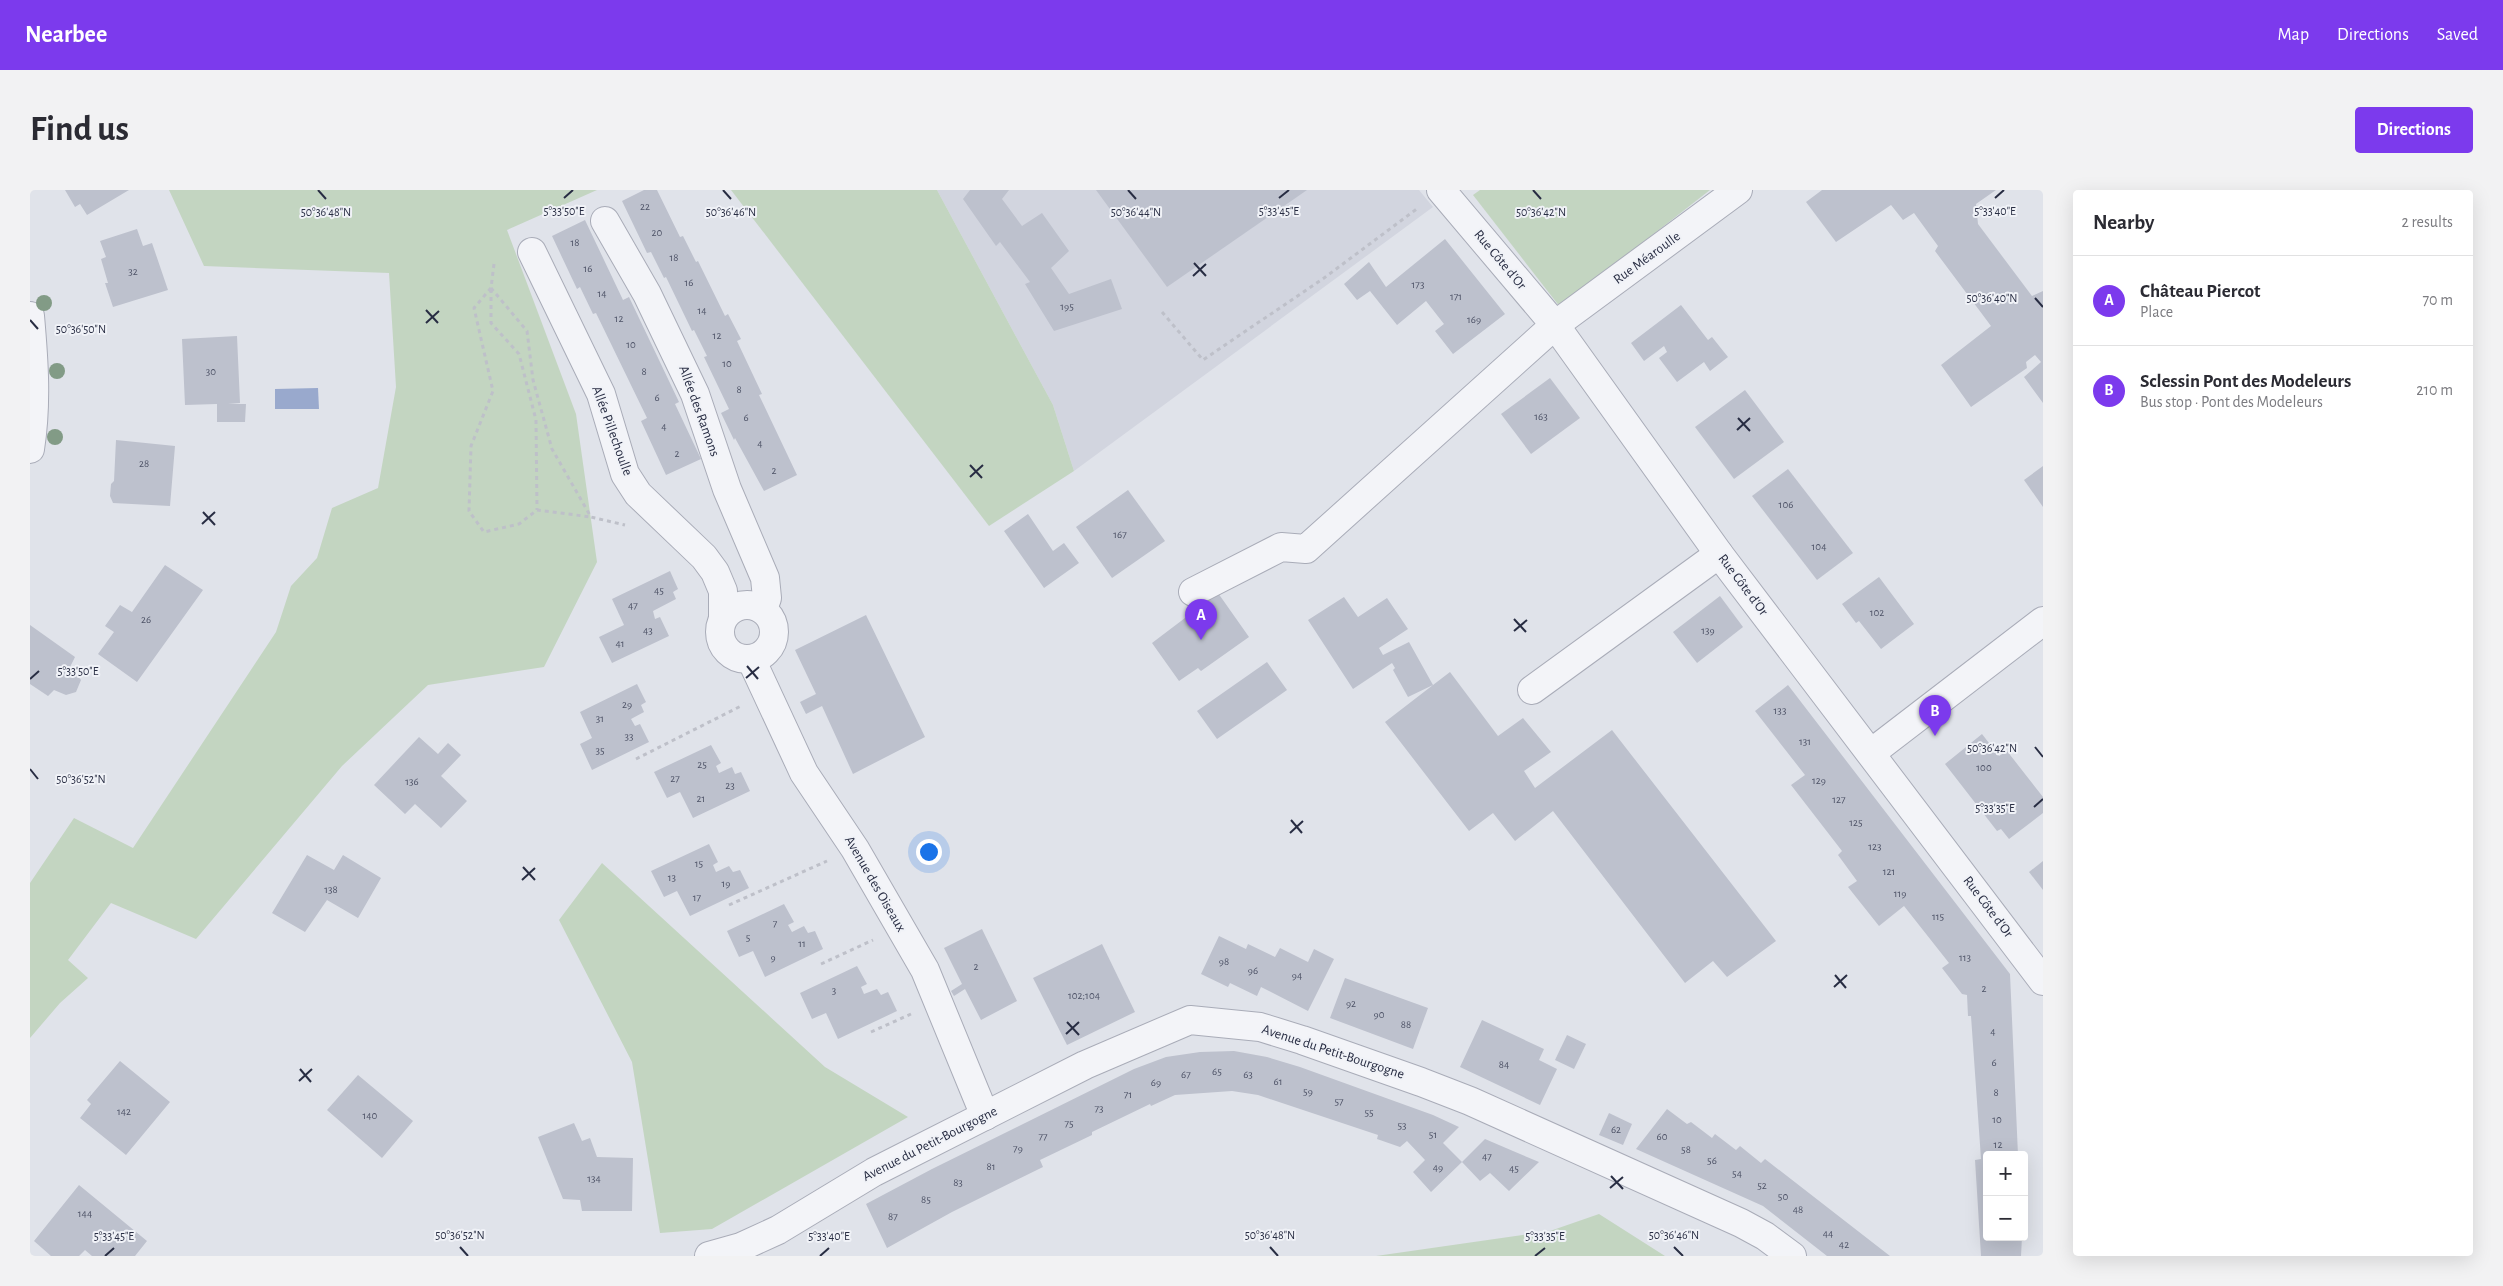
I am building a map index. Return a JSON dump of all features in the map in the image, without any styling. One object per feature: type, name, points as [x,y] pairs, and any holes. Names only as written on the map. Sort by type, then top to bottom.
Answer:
[{"type":"street","name":"Rue Méaroulle","points":[[1193,592],[1282,547],[1306,549],[1555,325],[1738,190]]},
{"type":"street","name":"Rue Côte d'Or","points":[[1442,191],[1555,325],[1719,554],[1872,753],[2043,981]]},
{"type":"street","name":"Allée des Ramons","points":[[605,221],[647,294],[695,394],[727,489],[765,578],[767,598],[763,609]]},
{"type":"street","name":"Allée Pillechoulle","points":[[532,252],[601,394],[625,474],[638,494],[704,556],[715,572],[723,591],[723,618]]},
{"type":"street","points":[[30,316],[36,387],[35,420],[30,449]]},
{"type":"street","points":[[1532,690],[1719,554]]},
{"type":"street","points":[[744,604],[752,604],[763,609],[774,626],[774,637],[770,647],[761,656],[751,659],[735,657],[723,645],[719,631],[723,618],[729,611],[744,604]]},
{"type":"street","points":[[1872,753],[2043,622]]},
{"type":"street","name":"Avenue des Oiseaux","points":[[751,659],[804,773],[855,849],[925,970],[985,1116]]},
{"type":"street","name":"Avenue du Petit-Bourgogne","points":[[709,1256],[740,1247],[778,1230],[874,1172],[1085,1065],[1190,1020],[1260,1028],[1319,1046],[1470,1101],[1741,1223],[1765,1236],[1792,1256]]},
{"type":"path","points":[[1162,312],[1203,360],[1324,278],[1442,191]]},
{"type":"path","points":[[494,264],[491,288],[491,322],[519,354],[536,420],[537,510]]},
{"type":"path","points":[[491,288],[474,308],[493,391],[470,446],[469,511],[484,532],[519,524],[537,510],[591,518],[626,526],[659,515]]},
{"type":"path","points":[[491,288],[527,331],[533,380],[552,449],[591,518]]},
{"type":"path","points":[[636,759],[767,692]]},
{"type":"path","points":[[730,905],[855,849]]},
{"type":"path","points":[[821,964],[900,927]]},
{"type":"path","points":[[871,1032],[938,1001]]},
{"type":"shaded area","points":[[937,190],[1419,190],[1433,207],[1074,471],[1053,405]]},
{"type":"green space","points":[[169,190],[597,190],[507,230],[576,414],[597,562],[544,667],[428,685],[342,766],[196,939],[111,903],[68,960],[88,978],[60,1003],[30,1038],[30,883],[74,818],[133,848],[276,632],[291,586],[317,558],[332,508],[378,488],[396,387],[389,273],[204,266]]},
{"type":"green space","points":[[731,190],[937,190],[1053,405],[1074,471],[989,526]]},
{"type":"green space","points":[[1480,190],[1710,190],[1560,307],[1473,195]]},
{"type":"green space","points":[[602,863],[825,1067],[908,1117],[712,1229],[660,1233],[632,1062],[559,920]]},
{"type":"green space","points":[[1599,1214],[1665,1256],[1376,1256],[1550,1231]]},
{"type":"water","points":[[318,388],[319,409],[275,409],[275,389]]},
{"type":"building","points":[[65,190],[129,190],[87,215],[80,204],[75,207]]},
{"type":"building","points":[[644,190],[657,190],[680,237],[683,236],[696,262],[698,261],[725,316],[728,314],[741,339],[737,341],[762,394],[759,395],[797,475],[764,491],[735,438],[734,440],[721,413],[729,409],[704,357],[707,356],[694,330],[692,331],[666,277],[664,278],[651,252],[647,253],[622,201]]},
{"type":"building","points":[[970,190],[1009,190],[1002,199],[1022,226],[1042,213],[1069,251],[1051,268],[1069,294],[1111,279],[1122,309],[1054,331],[1025,284],[1030,282],[1000,242],[996,246],[963,199]]},
{"type":"building","points":[[1096,190],[1307,190],[1167,287]]},
{"type":"building","points":[[1822,190],[1996,190],[1976,204],[1978,224],[2032,296],[2043,291],[2043,403],[2024,377],[2041,362],[2035,355],[2026,362],[2027,368],[1971,407],[1941,365],[1991,326],[1935,251],[1938,246],[1914,213],[1903,220],[1891,205],[1836,242],[1806,202]]},
{"type":"building","points":[[585,220],[623,300],[629,297],[679,402],[675,404],[701,459],[666,475],[641,421],[647,418],[596,313],[593,314],[580,287],[577,289],[552,236]]},
{"type":"building","points":[[137,229],[143,246],[152,243],[168,290],[113,307],[105,283],[108,283],[101,259],[106,257],[100,241]]},
{"type":"building","points":[[1445,239],[1505,314],[1453,354],[1435,331],[1444,324],[1426,301],[1397,325],[1370,291],[1357,300],[1344,284],[1369,262],[1386,287]]},
{"type":"building","points":[[1681,305],[1708,340],[1712,337],[1728,357],[1710,371],[1704,362],[1677,382],[1659,358],[1667,352],[1664,346],[1644,361],[1631,343]]},
{"type":"building","points":[[237,336],[240,403],[228,404],[246,404],[245,422],[217,422],[217,404],[185,405],[182,339]]},
{"type":"building","points":[[1550,378],[1580,418],[1531,454],[1501,414]]},
{"type":"building","points":[[1745,390],[1784,442],[1734,479],[1695,427]]},
{"type":"building","points":[[116,440],[175,446],[170,506],[113,503],[110,496],[111,484],[114,481]]},
{"type":"building","points":[[2043,466],[2043,507],[2024,480]]},
{"type":"building","points":[[1788,469],[1853,553],[1817,580],[1752,496]]},
{"type":"building","points":[[1128,490],[1165,541],[1112,578],[1076,527]]},
{"type":"building","points":[[1028,514],[1053,551],[1064,543],[1079,563],[1044,588],[1004,531]]},
{"type":"building","points":[[165,565],[203,590],[137,682],[98,654],[114,632],[105,626],[120,605],[132,612]]},
{"type":"building","points":[[670,571],[678,589],[673,592],[676,599],[653,611],[655,619],[660,617],[669,636],[612,663],[599,637],[624,625],[612,599]]},
{"type":"building","points":[[1879,577],[1914,624],[1881,649],[1859,621],[1856,623],[1842,604]]},
{"type":"building","points":[[1218,593],[1249,637],[1201,671],[1198,668],[1179,681],[1152,643]]},
{"type":"building","points":[[1720,596],[1743,627],[1697,663],[1673,632]]},
{"type":"building","points":[[1344,597],[1358,617],[1387,598],[1408,629],[1379,648],[1383,655],[1409,642],[1433,685],[1408,697],[1393,670],[1395,668],[1392,663],[1353,689],[1308,620]]},
{"type":"building","points":[[866,615],[925,737],[853,774],[822,706],[806,714],[800,702],[816,694],[795,650]]},
{"type":"building","points":[[30,625],[75,657],[70,667],[81,680],[76,692],[66,695],[54,690],[48,696],[30,684]]},
{"type":"building","points":[[1267,662],[1287,690],[1217,739],[1197,711]]},
{"type":"building","points":[[1450,672],[1498,736],[1523,718],[1551,752],[1524,771],[1535,788],[1612,730],[1776,941],[1727,977],[1713,961],[1685,983],[1553,811],[1515,841],[1493,813],[1469,831],[1385,722]]},
{"type":"building","points":[[637,684],[646,702],[641,705],[644,712],[631,719],[635,726],[640,724],[649,742],[592,770],[580,744],[592,738],[580,712]]},
{"type":"building","points":[[1788,685],[2010,974],[2018,1151],[1983,1151],[1983,1241],[2022,1241],[2021,1256],[1981,1256],[1975,1160],[1981,1159],[1971,1016],[1968,1016],[1967,995],[1962,994],[1942,968],[1949,963],[1904,906],[1879,926],[1848,887],[1857,881],[1838,855],[1842,851],[1791,785],[1805,775],[1755,711]]},
{"type":"building","points":[[1982,734],[1999,756],[2007,751],[2043,797],[2043,813],[2009,839],[2001,829],[1997,831],[1945,764]]},
{"type":"building","points":[[419,737],[438,754],[448,743],[461,755],[441,776],[467,801],[441,828],[415,804],[405,814],[374,785]]},
{"type":"building","points":[[711,745],[721,763],[716,766],[719,773],[732,767],[735,774],[741,772],[750,791],[693,818],[680,792],[667,798],[654,772]]},
{"type":"building","points":[[709,844],[718,862],[713,865],[716,872],[729,866],[733,872],[740,870],[749,888],[690,916],[677,891],[664,897],[651,871]]},
{"type":"building","points":[[307,855],[334,870],[343,855],[381,878],[358,918],[327,900],[305,932],[272,913]]},
{"type":"building","points":[[2043,861],[2043,890],[2029,872]]},
{"type":"building","points":[[784,904],[794,922],[788,925],[792,932],[804,926],[808,933],[815,931],[823,949],[765,977],[753,951],[739,957],[727,931]]},
{"type":"building","points":[[982,929],[1017,1001],[981,1020],[965,989],[954,996],[951,991],[962,984],[944,948]]},
{"type":"building","points":[[1219,936],[1246,949],[1248,944],[1275,957],[1280,948],[1308,962],[1314,949],[1334,959],[1308,1011],[1261,987],[1257,996],[1230,983],[1228,987],[1201,974]]},
{"type":"building","points":[[1102,944],[1135,1012],[1067,1045],[1033,978]]},
{"type":"building","points":[[857,966],[867,984],[861,987],[864,994],[877,989],[881,995],[888,992],[897,1011],[838,1039],[826,1013],[812,1019],[800,993]]},
{"type":"building","points":[[1345,978],[1428,1008],[1413,1049],[1330,1018]]},
{"type":"building","points":[[1482,1020],[1544,1049],[1539,1060],[1557,1069],[1540,1105],[1460,1067]]},
{"type":"building","points":[[1567,1035],[1586,1044],[1574,1069],[1555,1060]]},
{"type":"building","points":[[1234,1051],[1267,1057],[1300,1067],[1433,1115],[1459,1127],[1443,1143],[1462,1162],[1431,1192],[1413,1172],[1425,1160],[1407,1141],[1400,1147],[1377,1139],[1378,1135],[1258,1095],[1232,1091],[1175,1095],[1151,1106],[1150,1104],[1092,1132],[1092,1135],[1040,1160],[1043,1167],[952,1212],[887,1248],[866,1204],[932,1169],[1134,1069],[1166,1057],[1200,1052]]},
{"type":"building","points":[[120,1061],[170,1102],[126,1155],[80,1118],[91,1104],[87,1100]]},
{"type":"building","points":[[358,1075],[413,1121],[382,1158],[327,1110]]},
{"type":"building","points":[[1667,1109],[1687,1124],[1691,1122],[1712,1138],[1715,1134],[1736,1150],[1740,1146],[1761,1163],[1765,1159],[1890,1256],[1827,1256],[1763,1206],[1636,1149]]},
{"type":"building","points":[[1609,1113],[1632,1124],[1623,1145],[1599,1135]]},
{"type":"building","points":[[574,1123],[582,1141],[590,1138],[597,1157],[633,1158],[632,1211],[582,1211],[580,1200],[563,1199],[538,1137]]},
{"type":"building","points":[[1485,1139],[1539,1162],[1509,1191],[1490,1173],[1480,1181],[1462,1162]]},
{"type":"building","points":[[79,1185],[147,1241],[135,1256],[92,1256],[85,1250],[79,1256],[51,1256],[34,1241]]},
{"type":"place","name":"Château Piercot","points":[[1201,640]]},
{"type":"place","name":"Sclessin Pont des Modeleurs","points":[[1935,736]]}]
